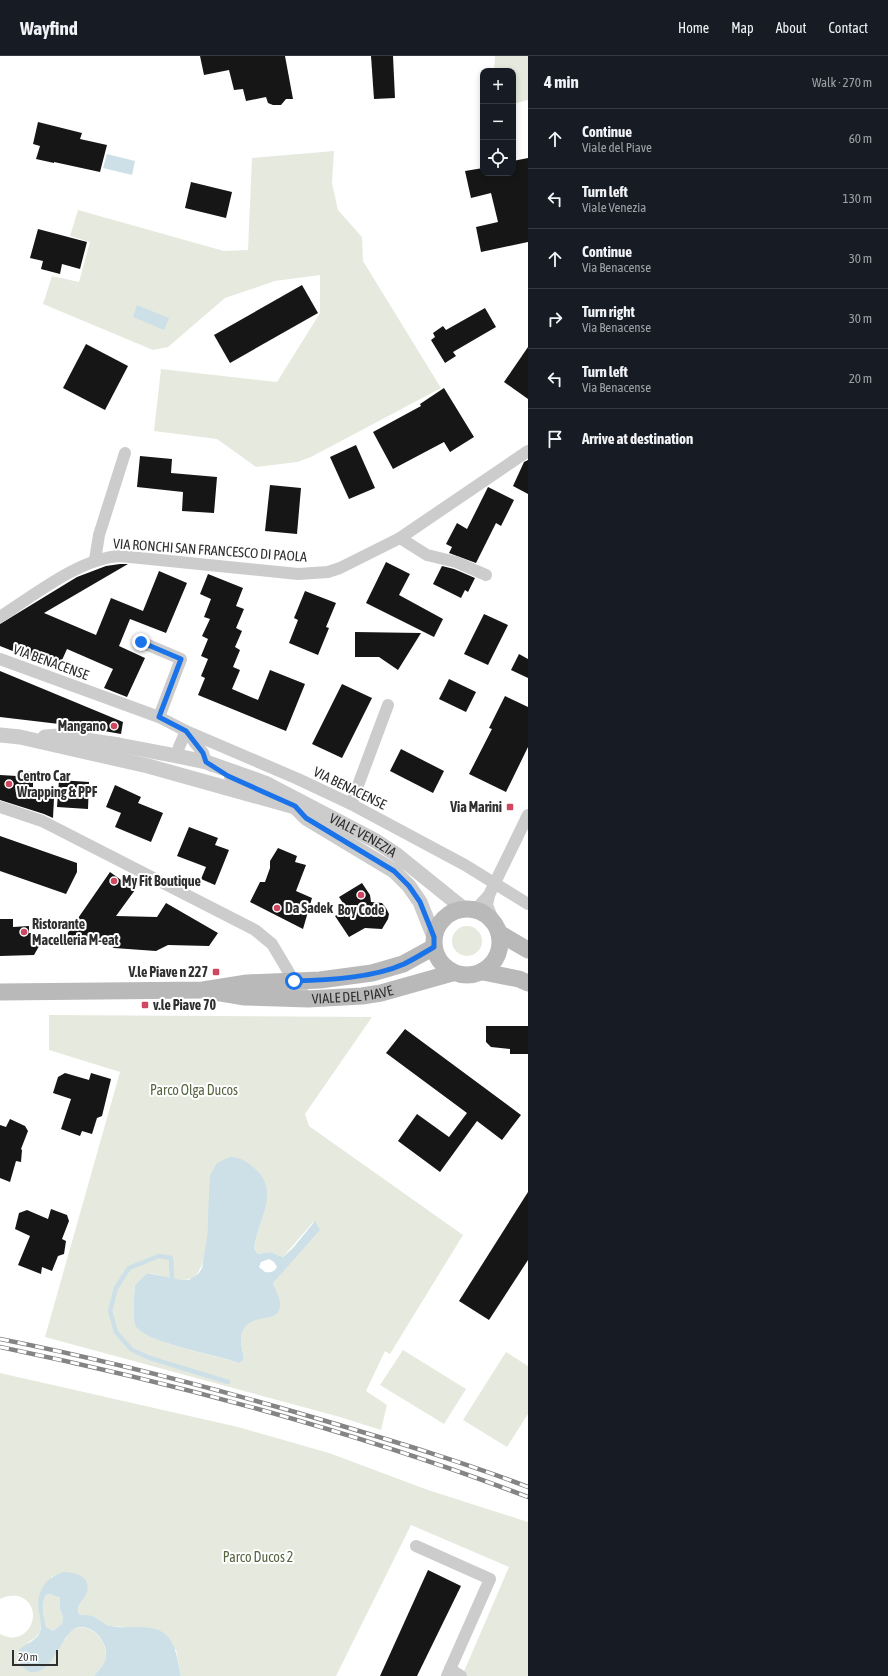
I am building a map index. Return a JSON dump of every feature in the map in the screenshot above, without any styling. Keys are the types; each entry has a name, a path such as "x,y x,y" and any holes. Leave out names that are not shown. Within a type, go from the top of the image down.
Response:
{"main road":[{"path":"497,928 501,945 498,956 492,965 483,972 462,976 452,973 443,966 437,958 434,942 437,927 444,918 452,912 469,909 486,914 497,928 528,950"},
{"name":"VIALE DEL PIAVE","path":"0,992 203,990 247,983 326,979 372,973 403,964 434,942"},
{"path":"483,972 519,979 528,983"},
{"name":"VIALE DEL PIAVE","path":"203,990 244,997 336,998 381,993 452,973"}],"street":[{"name":"VIA RONCHI SAN FRANCESCO DI PAOLA","path":"0,617 75,569 107,557 120,556 298,574 328,572 340,568 400,538 528,451"},
{"name":"VIA RONCHI SAN FRANCESCO DI PAOLA","path":"96,560 99,535 125,453"},
{"path":"400,538 427,555 456,562 486,575"},
{"path":"141,642 181,659 159,717"},
{"name":"VIA BENACENSE","path":"0,659 159,717 186,731 298,779 351,804 465,865 528,904"},
{"name":"VIALE VENEZIA","path":"351,804 388,705"},
{"path":"177,756 186,731"},
{"name":"VIA BENACENSE","path":"186,731 203,753 206,762"},
{"name":"VIALE VENEZIA","path":"0,735 20,737 148,766 295,806"},
{"name":"VIALE VENEZIA","path":"20,737 59,736 119,745 206,762 265,783 376,841 469,909"},
{"name":"VIALE VENEZIA","path":"206,762 228,776 295,806 306,818 394,871 409,886 420,902 434,942"},
{"path":"0,808 42,821 242,922 267,939 294,981 308,998"},
{"path":"497,928 487,905 489,895 528,815"},
{"path":"469,909 489,895"},
{"path":"416,1546 490,1579 448,1673 461,1676"}],"green space":[{"path":"495,56 528,56 528,100 516,103 516,68 494,68"},
{"path":"334,151 332,183 338,210 362,237 363,261 441,388 311,457 297,462 256,467 217,439 154,431 161,369 277,382 320,313 320,275 275,281 225,298 168,347 153,350 43,304 52,276 79,282 90,242 70,236 78,210 224,251 248,250 252,158"},
{"path":"467,926 473,927 481,935 481,947 473,955 467,956 461,955 453,947 452,941 453,935 461,927"},
{"name":"Parco Olga Ducos","path":"49,1015 372,1017 305,1114 309,1126 463,1235 390,1354 385,1351 366,1391 387,1405 381,1430 340,1417 45,1337 120,1072 49,1050","holes":["265,1183 265,1208 254,1249 258,1254 270,1252 283,1257 314,1221 299,1252 273,1283 276,1294 280,1300 261,1318 248,1322 243,1329 241,1338 243,1352 239,1363 166,1343 141,1331 134,1322 135,1285 147,1273 179,1280 192,1278 198,1273 205,1256 208,1219"]},
{"path":"403,1350 466,1389 444,1424 380,1385"},
{"path":"506,1352 528,1366 528,1414 507,1447 463,1420"},
{"name":"Parco Ducos 2","path":"0,1373 238,1427 329,1453 428,1490 528,1522 528,1676 462,1676 509,1567 411,1525 336,1676 181,1676 176,1650 124,1627 110,1626 97,1618 80,1615 78,1606 87,1593 52,1576 39,1612 41,1622 40,1632 35,1638 27,1643 65,1640 72,1630 79,1627 86,1628 92,1630 102,1641 106,1654 104,1663 94,1676 0,1676 0,1634 11,1637 20,1636 27,1631 33,1616 32,1608 27,1601 18,1596 9,1596 0,1599"},
{"path":"50,1594 60,1598 60,1609 63,1617 62,1624 53,1631 46,1627 43,1611 44,1599 46,1595"}],"shaded area":[{"path":"107,154 135,161 132,175 103,168"},
{"path":"137,305 169,318 164,330 133,317"},
{"path":"230,1157 234,1157 246,1161 262,1177 266,1186 267,1196 266,1207 254,1249 258,1254 270,1252 283,1257 293,1248 315,1221 320,1230 273,1283 280,1301 278,1312 274,1316 250,1322 246,1326 241,1336 243,1360 239,1363 166,1343 141,1331 134,1322 135,1285 147,1273 189,1280 199,1273 202,1268 207,1237 210,1175 217,1163","holes":["269,1259 274,1262 277,1267 272,1272 265,1272 259,1267 261,1262"]},
{"path":"63,1572 77,1574 87,1582 88,1587 86,1595 78,1608 80,1615 94,1617 111,1626 151,1628 166,1635 171,1641 177,1656 181,1676 94,1676 105,1661 105,1648 99,1636 89,1628 82,1627 76,1628 71,1632 45,1668 38,1672 30,1672 24,1669 17,1653 22,1647 35,1638 41,1630 38,1606 40,1593 46,1583 56,1575","holes":["50,1594 60,1598 60,1609 63,1617 62,1624 53,1631 46,1627 43,1603 46,1595"]}],"building":[{"path":"200,56 285,56 293,99 286,99 281,105 273,105 268,103 266,97 246,101 243,89 234,90 229,70 204,75"},
{"path":"371,56 393,56 395,98 374,99"},
{"path":"38,122 82,133 80,139 107,145 100,172 36,159 40,146 33,144"},
{"path":"528,158 528,242 481,252 476,227 498,222 491,193 471,198 465,171 480,168 480,176 516,176 516,160"},
{"path":"191,182 232,192 226,218 185,208"},
{"path":"38,229 87,242 80,269 62,264 60,274 41,269 43,261 30,258"},
{"path":"302,285 318,313 230,363 214,335"},
{"path":"485,308 496,327 453,352 456,356 445,363 431,340 435,337 433,333 443,326 446,330"},
{"path":"86,344 128,366 105,410 63,388"},
{"path":"528,347 528,399 504,382"},
{"path":"444,388 474,437 450,452 444,442 393,469 373,432 421,406 420,404"},
{"path":"356,445 375,488 349,499 330,457"},
{"path":"140,456 172,459 171,473 217,477 214,513 182,511 183,492 137,487"},
{"path":"528,460 528,494 513,486 524,462"},
{"path":"270,485 301,488 297,534 265,531"},
{"path":"488,487 514,500 501,526 496,523 476,563 449,553 452,547 446,544 457,523 467,529"},
{"path":"386,562 410,574 399,595 443,619 434,637 366,603"},
{"path":"128,564 44,613 96,635 111,598 143,611 159,571 187,583 166,633 130,619 119,646 145,658 127,697 104,688 113,669 67,649 58,669 0,646 0,624 77,577 106,566"},
{"path":"442,566 454,569 475,578 468,592 465,590 461,598 433,584"},
{"path":"208,574 243,588 236,606 244,609 236,628 242,631 235,647 240,650 233,667 240,670 232,689 258,700 270,670 305,684 286,731 198,695 205,678 201,676 208,659 201,656 208,639 202,636 210,619 204,617 211,599 200,594"},
{"path":"305,591 336,603 326,627 329,628 318,655 289,643 298,620 294,618"},
{"path":"484,614 508,625 488,665 464,654"},
{"path":"355,632 421,633 398,670 379,657 355,657"},
{"path":"519,654 528,659 528,678 511,670"},
{"path":"0,671 123,722 121,734 76,726 0,717"},
{"path":"449,679 476,692 466,712 439,699"},
{"path":"342,684 372,698 342,758 312,744"},
{"path":"505,696 528,707 528,747 506,792 469,774 492,729 489,728"},
{"path":"401,749 444,771 433,793 390,771"},
{"path":"17,771 33,772 33,796 54,798 53,818 0,800 0,775 17,776"},
{"path":"59,780 89,782 88,809 57,807"},
{"path":"115,785 141,797 138,803 163,813 151,842 115,827 121,813 106,807"},
{"path":"189,827 218,838 215,845 229,850 215,885 201,879 206,867 177,856"},
{"path":"0,836 77,863 77,872 66,894 0,871"},
{"path":"278,848 297,856 295,862 306,865 296,891 312,898 303,929 250,902 260,882 265,882 270,868 270,861"},
{"path":"110,872 135,890 116,916 157,917 166,903 218,933 209,946 168,945 156,951 114,948 99,939 95,946 80,938 76,944 65,937"},
{"path":"362,883 370,895 371,902 382,903 386,908 389,914 388,919 382,929 365,928 349,937 335,916 347,909 339,897"},
{"path":"0,919 13,919 13,927 29,926 29,933 41,933 42,941 34,955 0,956"},
{"path":"486,1026 528,1026 528,1054 510,1054 510,1049 491,1047 486,1042"},
{"path":"405,1029 521,1115 502,1140 477,1121 440,1172 398,1141 417,1114 449,1137 467,1113 386,1053"},
{"path":"65,1073 89,1080 91,1073 111,1079 102,1116 97,1118 92,1134 82,1131 80,1136 61,1129 71,1099 53,1093 58,1077"},
{"path":"10,1119 25,1126 28,1131 21,1149 21,1162 16,1161 10,1182 0,1178 0,1125 6,1127"},
{"path":"528,1192 528,1260 489,1320 459,1301"},
{"path":"51,1209 67,1215 69,1221 62,1239 66,1241 64,1254 58,1256 52,1271 42,1267 41,1274 18,1265 30,1236 15,1229 19,1213 27,1210 48,1219"},
{"path":"428,1570 461,1586 417,1676 380,1676"}],"waterway":[{"path":"172,1278 171,1258 159,1256 129,1268 116,1288 110,1311 116,1332 132,1350 150,1358 228,1382"}],"railway":[{"path":"0,1339 124,1366 248,1399 429,1453 528,1487"},
{"path":"0,1347 134,1377 267,1412 399,1451 528,1497"}],"place":[{"name":"Mangano","path":"114,726"},
{"name":"Centro Car Wrapping & PPF","path":"9,784"},
{"name":"Via Marini","path":"510,807"},
{"name":"My Fit Boutique","path":"114,881"},
{"name":"Boy Code","path":"361,895"},
{"name":"Da Sadek","path":"277,908"},
{"name":"Ristorante Macelleria M-eat","path":"24,932"},
{"name":"V.le Piave n 227","path":"216,972"},
{"name":"v.le Piave 70","path":"145,1005"}],"route":[{"path":"141,642 181,659 159,717 186,731 203,753 206,762 228,776 295,806 306,818 394,871 409,886 420,902 434,937 434,947 403,964 372,973 340,978 294,981"}]}
